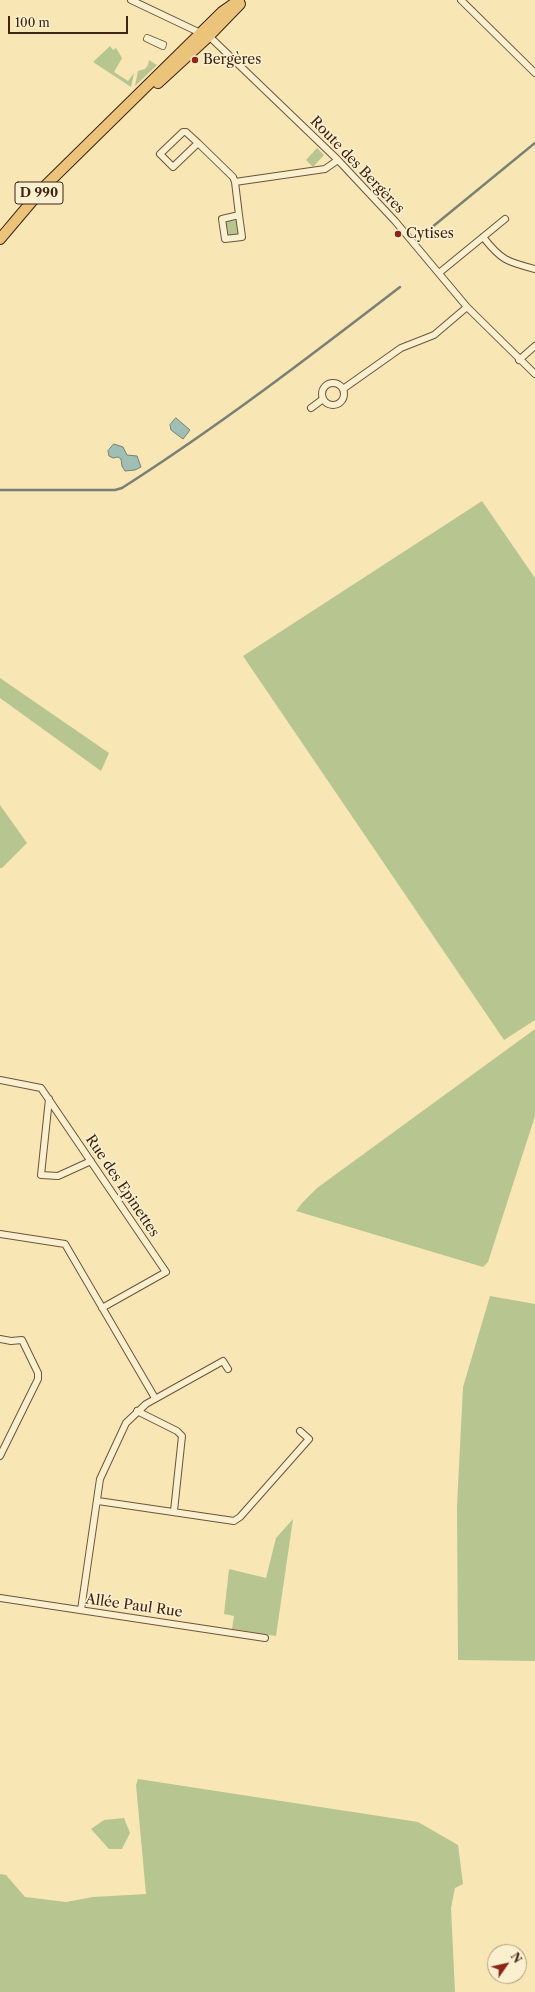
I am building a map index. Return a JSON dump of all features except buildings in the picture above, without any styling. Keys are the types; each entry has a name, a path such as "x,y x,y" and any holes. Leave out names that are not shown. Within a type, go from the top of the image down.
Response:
{"main road":[{"name":"D 990","path":"0,239 44,187 131,103 157,84 205,35 235,10 240,0"}],"street":[{"name":"Route des Bergères","path":"131,0 205,35 338,160 395,221 467,307 519,360 535,374"},
{"path":"461,0 535,73"},
{"path":"198,143 173,167 160,154 183,132 186,132 198,143 233,177 235,182 242,237 225,240 222,219 239,215"},
{"path":"235,182 325,169 338,160"},
{"path":"439,273 505,219"},
{"path":"483,237 500,257 507,262 535,269"},
{"path":"343,389 401,348 434,335 467,307"},
{"path":"519,360 535,346"},
{"path":"335,383 343,389 344,398 338,405 328,405 323,399 322,393 326,385 335,383"},
{"path":"310,408 323,399"},
{"name":"Rue des Epinettes","path":"0,1080 41,1088 166,1272 102,1308"},
{"path":"49,1098 41,1175 58,1176 91,1162"},
{"path":"0,1234 65,1244 155,1398"},
{"path":"0,1340 22,1340 38,1374 38,1379 0,1456"},
{"path":"81,1610 100,1479 126,1423 137,1411 155,1398 223,1361 228,1369"},
{"path":"137,1411 177,1431 182,1436 174,1511"},
{"path":"98,1501 234,1521 240,1517 309,1439 300,1431"},
{"name":"Allée Paul Rue","path":"0,1598 265,1638"}],"green space":[{"path":"110,46 113,50 116,48 122,58 114,72 128,81 134,73 131,87 93,62"},
{"path":"149,60 157,65 135,86 138,71 145,69"},
{"path":"317,148 324,155 313,167 306,160"},
{"path":"232,220 239,225 240,228 235,235 232,236 225,231 224,228 229,221"},
{"path":"482,501 535,578 535,1020 504,1040 243,656"},
{"path":"0,678 109,753 101,771 0,698"},
{"path":"0,805 27,843 2,868 0,868"},
{"path":"535,1029 535,1116 488,1262 483,1267 296,1211 317,1188"},
{"path":"490,1296 535,1304 535,1661 458,1660 457,1506 463,1387"},
{"path":"293,1519 276,1636 232,1629 234,1616 224,1614 229,1569 266,1578 276,1538"},
{"path":"138,1779 418,1822 458,1845 463,1884 455,1888 451,1908 455,1992 0,1992 0,1874 6,1875 25,1897 66,1902 93,1897 146,1894 136,1785"},
{"path":"124,1818 130,1833 122,1849 109,1849 91,1829 104,1820"}],"water":[{"path":"176,418 190,430 183,439 171,430 170,425"},
{"path":"114,444 123,447 127,455 137,456 141,467 135,470 125,471 122,466 121,459 118,457 113,458 109,456 108,451"}],"waterway":[{"path":"420,237 535,143"},
{"path":"0,490 115,490 122,488 229,416 400,287"}],"place":[{"name":"Bergères","path":"195,60"},
{"name":"Cytises","path":"398,234"}]}
